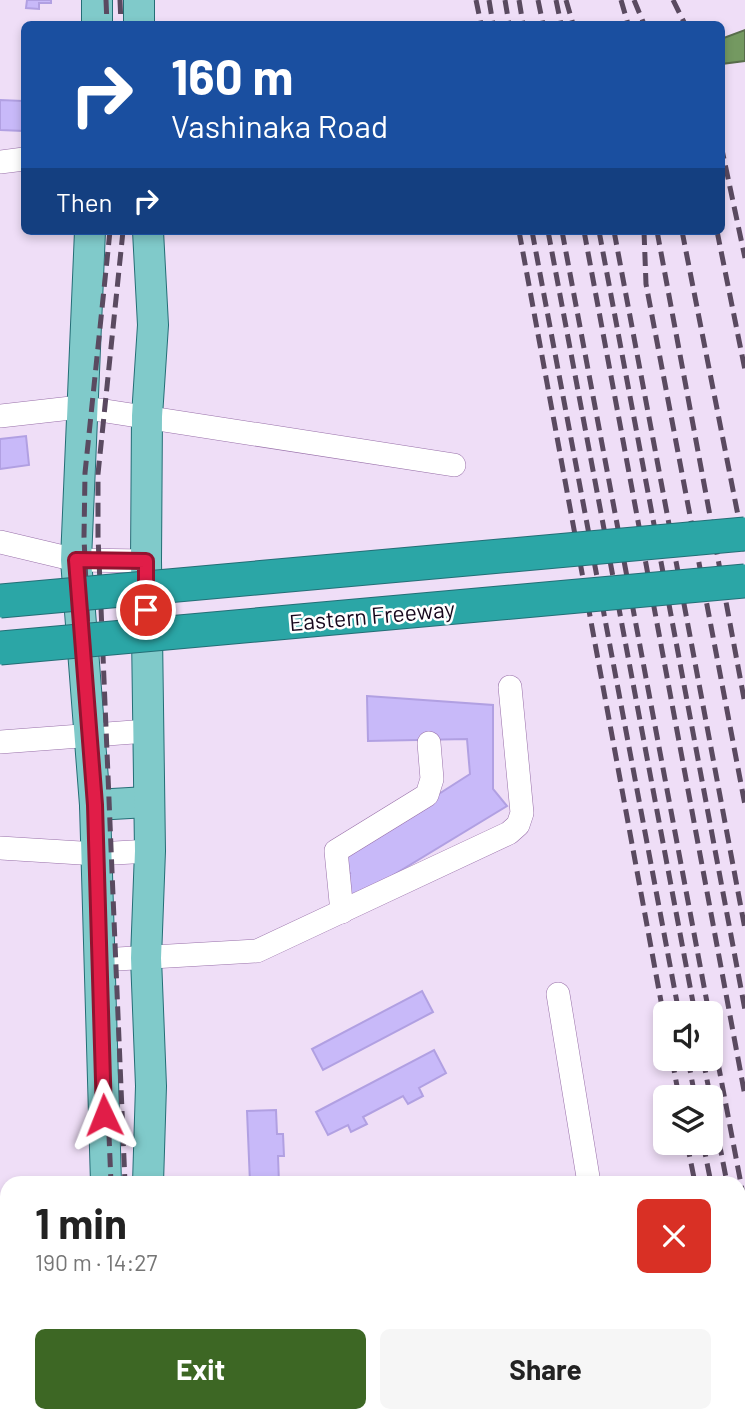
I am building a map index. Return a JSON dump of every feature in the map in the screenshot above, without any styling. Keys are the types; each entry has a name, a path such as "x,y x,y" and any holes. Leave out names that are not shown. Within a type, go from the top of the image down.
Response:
{"highway":[{"name":"Eastern Freeway","path":"0,601 745,534"},
{"name":"Eastern Freeway","path":"0,648 745,581"}],"main road":[{"path":"97,0 97,21"},
{"path":"139,0 139,21"},
{"path":"90,235 80,407 76,560 95,805 106,1176"},
{"path":"148,235 153,325 147,416 146,561 147,802 150,851 146,958 150,1086 148,1176"},
{"path":"95,805 147,802"},
{"path":"103,1092 150,1086"}],"street":[{"path":"0,162 21,159"},
{"path":"0,416 80,407 454,465"},
{"path":"0,542 76,560 146,561"},
{"path":"100,960 257,951 509,834 518,825 522,813 510,687"},
{"path":"0,743 147,731"},
{"path":"342,912 336,851 427,795 432,779 429,743"},
{"path":"0,848 97,854 150,851"},
{"path":"558,994 588,1176"}],"shaded area":[{"path":"745,30 745,61 725,64 725,38"}],"building":[{"path":"27,0 51,0 51,3 39,3 39,9 26,8"},
{"path":"0,100 21,101 21,131 0,130"},
{"path":"26,436 29,465 0,469 0,439"},
{"path":"367,696 493,705 493,789 507,806 352,900 342,879 350,873 337,859 470,774 467,739 368,741"},
{"path":"422,991 433,1012 323,1070 312,1049"},
{"path":"434,1050 446,1073 419,1088 423,1096 408,1104 403,1096 363,1117 367,1124 351,1132 348,1125 328,1135 316,1112"},
{"path":"276,1110 277,1134 283,1134 284,1156 278,1156 279,1176 250,1176 247,1111"}],"railway":[{"path":"106,0 107,21"},
{"path":"120,0 121,21"},
{"path":"476,0 480,21"},
{"path":"489,0 492,21"},
{"path":"505,0 508,21"},
{"path":"519,0 522,21"},
{"path":"538,0 542,21"},
{"path":"556,0 560,21"},
{"path":"566,0 572,21"},
{"path":"621,0 627,21"},
{"path":"634,0 643,21"},
{"path":"673,0 684,21"},
{"path":"725,164 745,258"},
{"path":"110,235 85,473 84,537 111,1176"},
{"path":"123,235 98,474 98,536 125,1176"},
{"path":"520,235 661,1001"},
{"path":"533,235 677,1001"},
{"path":"549,235 693,1001"},
{"path":"563,235 707,1001"},
{"path":"585,235 745,1096"},
{"path":"600,235 745,1010"},
{"path":"615,235 745,929"},
{"path":"644,235 646,284 745,805"},
{"path":"658,235 745,704"},
{"path":"683,235 745,551"},
{"path":"718,235 745,370"},
{"path":"674,1071 677,1085"},
{"path":"690,1071 693,1085"},
{"path":"705,1071 726,1176"},
{"path":"720,1071 739,1176"},
{"path":"689,1155 694,1176"},
{"path":"705,1155 710,1176"}],"route":[{"path":"104,1115 95,805 76,560 146,561 146,610"}]}
